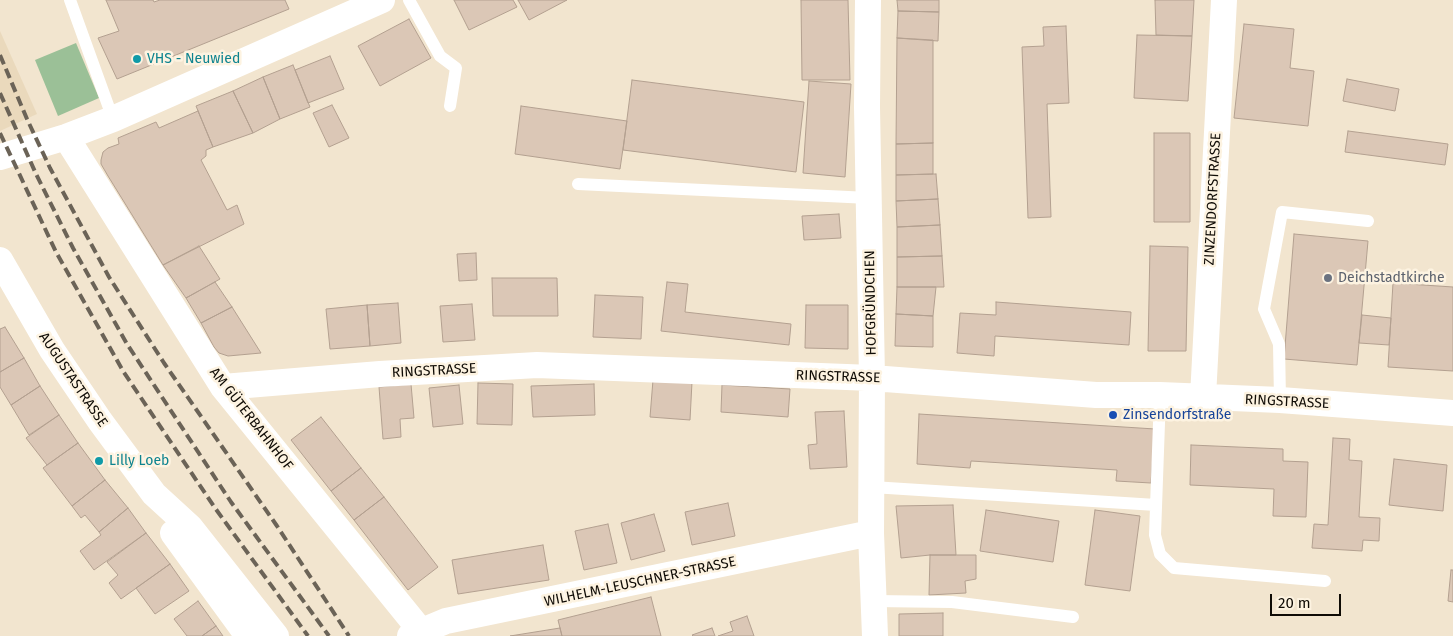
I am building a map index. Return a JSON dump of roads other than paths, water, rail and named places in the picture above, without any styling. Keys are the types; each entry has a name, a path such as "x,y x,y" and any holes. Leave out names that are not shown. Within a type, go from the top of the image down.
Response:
{"street":[{"path":"0,156 66,138 113,119 382,0"},
{"name":"HOFGRÜNDCHEN","path":"868,0 867,107 872,378 871,533 875,636"},
{"name":"ZINZENDORFSTRASSE","path":"1203,397 1224,0"},
{"name":"AM GÜTERBAHNHOF","path":"66,138 223,387 419,634"},
{"name":"AUGUSTASTRASSE","path":"0,260 52,350 154,494 169,527 248,636"},
{"name":"RINGSTRASSE","path":"223,387 380,374 537,365 872,378 1096,395 1160,395 1280,400 1453,413"},
{"name":"AUGUSTASTRASSE","path":"154,494 190,527 276,636"},
{"name":"WILHELM-LEUSCHNER-STRASSE","path":"419,634 446,621 871,533"}],"lane":[{"path":"70,0 113,119"},
{"path":"409,0 440,56 456,68 450,106"},
{"path":"578,184 869,198"},
{"path":"1280,400 1278,344 1264,309 1282,212 1368,221"},
{"path":"1160,395 1155,535 1160,554 1174,568 1325,581"},
{"path":"872,487 1156,505"},
{"path":"874,601 952,602 1073,618"}],"railway":[{"path":"0,55 50,168 109,277 164,363 277,526 349,636"},
{"path":"0,93 36,174 73,248 127,344 231,502 329,636"},
{"path":"0,133 56,252 123,371 215,508 308,636"}],"place":[{"name":"VHS - Neuwied","path":"137,59"},
{"name":"Deichstadtkirche","path":"1328,278"},
{"name":"Zinsendorfstraße","path":"1113,415"},
{"name":"Lilly Loeb","path":"99,461"}]}
